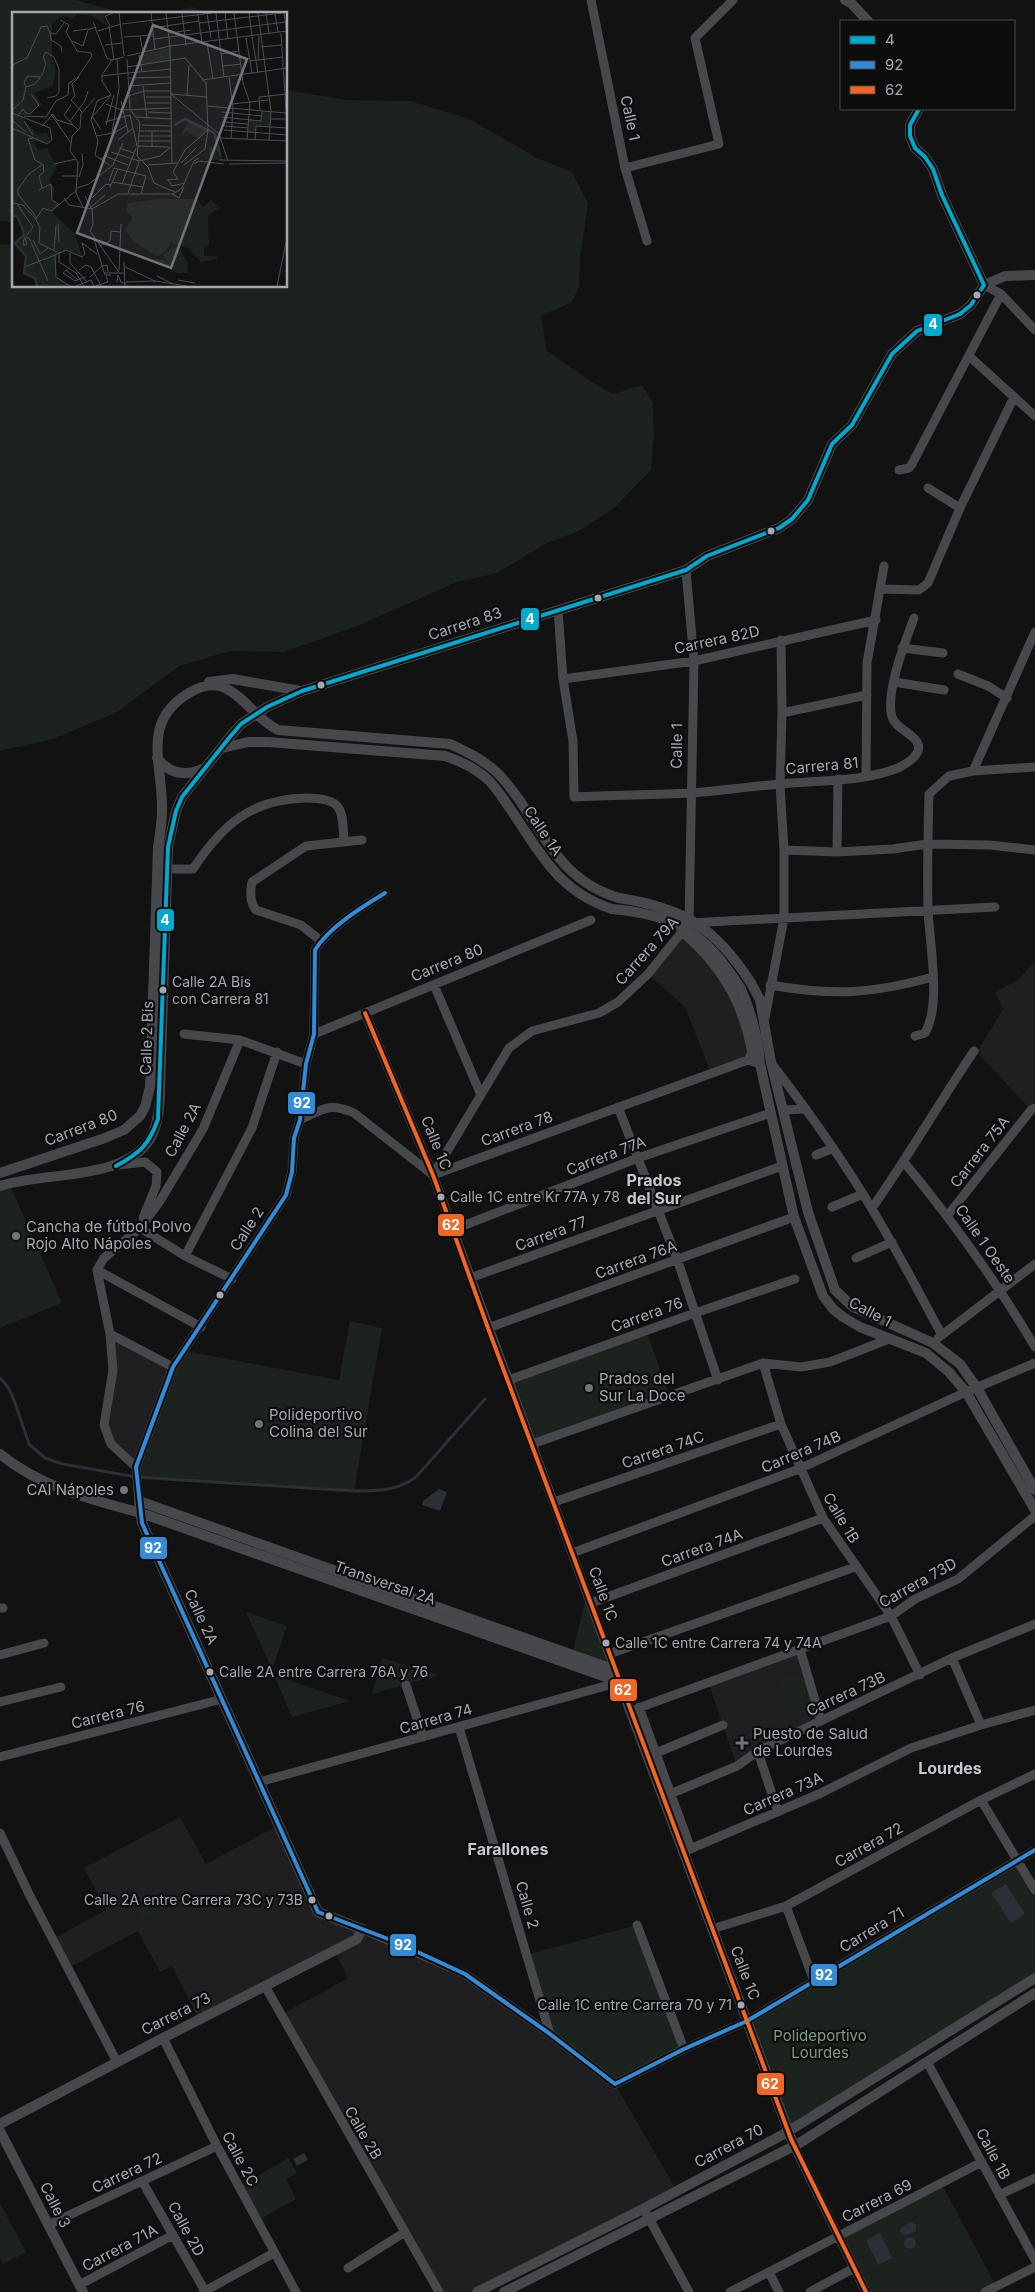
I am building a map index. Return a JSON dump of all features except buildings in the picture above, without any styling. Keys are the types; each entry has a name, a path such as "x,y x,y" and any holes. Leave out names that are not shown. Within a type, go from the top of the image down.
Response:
{"street":[{"name":"Calle 1","path":"591,0 625,168 647,241"},
{"path":"625,168 719,144 694,38 733,0"},
{"path":"848,1 867,20"},
{"path":"918,110 910,125 910,136 915,148 925,157 933,169 942,195 984,285 1000,294 1035,330"},
{"path":"984,285 1005,276 1035,275"},
{"name":"Carrera 83","path":"257,714 279,701 302,691 686,570 707,556 779,528 792,518 808,500 832,444 852,426 892,354 916,331 960,314 972,304 984,285"},
{"path":"899,470 909,468 912,464 1000,294"},
{"path":"969,356 1035,416"},
{"path":"882,589 919,590 928,583 960,508 1014,397"},
{"path":"928,488 960,508"},
{"path":"866,776 867,663 882,589 884,566"},
{"name":"Calle 1","path":"686,570 694,661 689,923"},
{"path":"558,610 563,679"},
{"name":"Carrera 81","path":"563,679 573,741 574,796 691,793 866,776 897,768 909,762 918,752 917,740 897,726 892,717 894,682 902,648 914,618"},
{"name":"Carrera 82D","path":"563,679 636,671 694,661 876,620"},
{"path":"974,771 1035,632"},
{"name":"Calle 1","path":"781,640 782,713 780,784 784,850 784,918 764,1021 770,1062 808,1212 836,1290 852,1307 933,1343 960,1364 977,1388 1035,1490"},
{"path":"902,648 943,653"},
{"path":"958,674 988,686 1007,698"},
{"name":"Calle 2 Bis","path":"150,1087 158,847 162,809 157,738 164,717 175,702 203,685 217,680 233,679 302,691"},
{"path":"894,682 944,690"},
{"name":"Calle 1A","path":"203,685 225,688 272,727 287,732 450,744 470,753 493,768 508,783 563,864 585,883 600,892 619,898 651,903 682,914 710,932 733,955 751,983 760,1000 764,1021"},
{"path":"782,713 867,696"},
{"name":"Calle 2 Bis","path":"116,1166 143,1149 153,1134 158,1119 168,847 176,811 182,797 202,769 242,724 257,714"},
{"name":"Calle 1A","path":"222,748 248,742 268,742 445,756 466,763 486,777 552,871 578,894 612,909 644,912 681,927 702,939 724,962 741,989 752,1013 758,1038 760,1064"},
{"path":"157,758 170,770 177,773 194,773 202,769"},
{"path":"915,1036 925,1033 928,1028 934,997 928,910 927,844 929,794 949,776 974,771 1035,767"},
{"path":"837,852 838,779"},
{"path":"168,869 193,869 211,843 240,815 256,806 287,798 317,798 335,805 340,812 344,841"},
{"path":"362,840 306,846 252,882 250,889 252,906 256,910 301,925 321,940 361,908 385,893"},
{"path":"784,850 837,852 893,849 927,844 990,845 1035,850"},
{"name":"Carrera 79A","path":"433,1175 509,1048 532,1031 599,1013 618,1002 648,974 689,923 995,907"},
{"name":"Carrera 80","path":"314,1034 590,920"},
{"path":"681,931 718,968 734,994 748,1030 752,1053 748,1060 760,1064"},
{"name":"Calle 2","path":"141,1513 136,1484 136,1468 173,1367 286,1195 292,1172 294,1138 300,1120 306,1064 314,1034 316,950 321,940"},
{"path":"770,985 811,992 852,993 893,988 933,977"},
{"path":"434,985 481,1095"},
{"name":"Calle 1C","path":"365,1013 433,1175 615,1670 635,1709 687,1850 712,1929 784,2120 783,2134 794,2146 866,2292"},
{"path":"184,1034 240,1040 306,1064"},
{"name":"Calle 2A","path":"97,1270 104,1258 140,1228 160,1201 203,1129 240,1040"},
{"path":"872,1208 904,1162 933,1112 974,1051"},
{"path":"185,1256 252,1128 277,1052"},
{"name":"Carrera 78","path":"433,1175 748,1060"},
{"name":"Calle 1","path":"770,1062 806,1109 872,1208 942,1335"},
{"name":"Calle 1","path":"760,1064 794,1217 818,1285 833,1309 860,1327 926,1353 949,1372 966,1392 1035,1510"},
{"name":"Carrera 80","path":"0,1173 124,1130 140,1116 149,1096 150,1087"},
{"path":"300,1120 326,1108 339,1107 354,1113 433,1175"},
{"path":"618,1107 677,1259 718,1380"},
{"name":"Carrera 75A","path":"948,1215 1031,1110 1035,1108"},
{"path":"782,1110 806,1109"},
{"name":"Carrera 77A","path":"452,1230 638,1158 771,1113"},
{"path":"816,1155 833,1148"},
{"name":"Calle 2A","path":"116,1166 145,1162 157,1172 156,1186 140,1228"},
{"name":"Calle 1 Oeste","path":"904,1162 948,1215 1000,1289 1035,1347"},
{"path":"0,1186 116,1166"},
{"name":"Carrera 77","path":"470,1278 782,1166"},
{"path":"832,1207 863,1194"},
{"name":"Carrera 76A","path":"488,1328 794,1217"},
{"path":"140,1228 185,1256 232,1279"},
{"path":"856,1258 892,1242"},
{"path":"933,1343 1000,1289 1035,1264"},
{"path":"97,1270 201,1327"},
{"path":"97,1270 110,1334 113,1370 104,1424 111,1444 136,1468"},
{"name":"Carrera 76","path":"509,1380 695,1312 795,1280"},
{"path":"110,1334 173,1367"},
{"path":"532,1444 763,1363 801,1367 830,1362 889,1339"},
{"name":"Calle 1B","path":"763,1363 781,1424 799,1469 823,1518 855,1567 891,1616 920,1675"},
{"name":"Carrera 74B","path":"572,1553 799,1469 966,1392 1035,1364"},
{"name":"Carrera 74C","path":"554,1502 781,1424"},
{"path":"0,1454 16,1467 72,1495 141,1513"},
{"name":"Transversal 2A","path":"139,1501 615,1670"},
{"name":"Calle 2A","path":"141,1513 142,1523 318,1912 362,1929"},
{"name":"Transversal 2A","path":"141,1513 620,1682"},
{"name":"Carrera 73D","path":"635,1709 891,1616 915,1599 958,1579 1035,1516"},
{"name":"Carrera 74A","path":"591,1603 823,1518"},
{"path":"609,1654 855,1567"},
{"name":"Carrera 73B","path":"670,1794 736,1766 758,1752 820,1721 920,1675 952,1658 1035,1624"},
{"path":"0,1655 44,1643"},
{"path":"800,1649 820,1721"},
{"path":"952,1658 981,1725"},
{"name":"Carrera 74","path":"259,1782 620,1682"},
{"path":"406,1684 423,1737"},
{"path":"0,1702 61,1687"},
{"name":"Carrera 76","path":"0,1757 222,1699"},
{"path":"635,1709 656,1753 687,1850"},
{"name":"Carrera 73A","path":"687,1850 819,1794 911,1748 1035,1710"},
{"name":"Calle 2","path":"459,1726 550,2034"},
{"path":"656,1753 723,1726"},
{"path":"758,1752 778,1812"},
{"name":"Carrera 72","path":"712,1929 786,1906 981,1800 1035,1774"},
{"path":"981,1800 1035,1890"},
{"path":"0,1833 29,1894 117,2062"},
{"name":"Carrera 71","path":"550,2034 615,2084 684,2049 746,2021 1035,1850"},
{"path":"786,1906 814,1981"},
{"path":"637,1925 684,2049"},
{"path":"362,1929 465,1974 550,2034"},
{"name":"Carrera 73","path":"0,2124 357,1938 362,1929"},
{"name":"Carrera 70","path":"477,2292 643,2209 783,2134 1035,1978"},
{"name":"Calle 2B","path":"265,1986 343,2127 439,2292"},
{"name":"Carrera 70","path":"504,2292 794,2146 1035,1993"},
{"name":"Calle 2C","path":"163,2038 217,2146 296,2292"},
{"name":"Calle 1B","path":"927,2062 1035,2260"},
{"name":"Calle 3","path":"0,2131 81,2288"},
{"name":"Carrera 72","path":"48,2225 217,2146"},
{"name":"Carrera 69","path":"730,2292 982,2162"},
{"path":"999,2195 1035,2178"},
{"name":"Calle 2D","path":"142,2181 204,2292"},
{"path":"643,2209 689,2292"},
{"path":"348,2268 405,2232"},
{"name":"Carrera 71A","path":"81,2288 173,2235"},
{"path":"204,2292 274,2253"},
{"path":"985,2292 1035,2267"},
{"path":"810,2292 854,2268"},
{"path":"770,2272 779,2292"}],"shaded area":[{"path":"681,931 734,994 752,1053 711,1073 685,1007 648,974"},
{"path":"1035,961 1035,1108 1031,1110 977,1052 1003,1009 995,992 1018,980"},
{"path":"110,1334 173,1367 136,1467 107,1434"},
{"path":"439,1489 447,1492 440,1511 422,1505 423,1501"},
{"path":"800,1649 821,1721 737,1766 708,1682"},
{"path":"180,1817 206,1864 279,1825 318,1912 465,1974 615,2084 677,2191 477,2292 439,2292 281,2015 348,1978 334,1951 199,2019 172,1966 160,1972 138,1931 68,1968 53,1939 106,1910 84,1868"},
{"path":"1006,1884 1025,1914 1011,1923 991,1893"},
{"path":"304,2153 308,2160 297,2166 293,2159"},
{"path":"910,2222 916,2224 916,2231 906,2235 901,2234 900,2229"},
{"path":"880,2233 892,2258 878,2265 866,2240"},
{"path":"910,2237 916,2243 910,2249 904,2243"}],"green space":[{"path":"0,0 75,0 121,12 12,12 12,222 0,221"},
{"path":"192,7 203,12 170,12"},
{"path":"288,90 346,100 411,101 469,119 537,158 572,172 588,203 580,260 579,287 572,302 541,316 547,351 613,394 642,385 653,403 654,432 651,470 614,508 579,531 547,543 497,573 457,582 355,627 284,652 230,651 179,666 117,712 53,739 0,751 0,244 12,245 12,288 288,288"},
{"name":"Cancha de fútbol Polvo Rojo Alto Nápoles","path":"9,1183 62,1303 0,1328 0,1186"},
{"name":"Polideportivo Colina del Sur","path":"350,1321 382,1328 354,1491 136,1477 173,1367 185,1351 339,1380"},
{"name":"Prados del Sur La Doce","path":"646,1330 670,1397 532,1444 509,1380"},
{"path":"587,1593 615,1670 572,1655"},
{"path":"246,1612 287,1626 272,1670"},
{"path":"382,1658 439,1675 372,1694"},
{"path":"799,1672 812,1709 792,1717 779,1680"},
{"path":"274,1675 350,1701 292,1717"},
{"name":"Polideportivo Lourdes","path":"1017,1860 1035,1890 1035,1978 788,2132 747,2021"},
{"path":"165,1885 175,1903 141,1921 132,1902"},
{"path":"637,1925 684,2049 615,2084 550,2034 526,1955"},
{"path":"289,2158 297,2173 286,2179 296,2199 257,2221 238,2187"},
{"path":"941,2183 996,2286 985,2292 866,2292 838,2236"},
{"path":"0,2203 26,2252 3,2264 0,2258"}],"waterway":[{"path":"0,1378 8,1387 14,1400 29,1444 45,1458 63,1464 136,1477 354,1491 394,1488 409,1482 416,1477 485,1399"}],"transit line":[{"name":"4","path":"116,1166 143,1147 158,1119 168,847 176,811 182,797 241,724 267,707 302,691 686,570 707,556 779,528 792,519 808,500 832,444 852,425 892,354 917,331 960,314 971,305 984,285 942,195 933,169 925,157 915,148 910,136 910,125 918,110"},
{"name":"92","path":"385,893 356,911 337,926 315,950 314,1034 306,1064 300,1120 294,1138 292,1172 286,1195 173,1367 136,1467 142,1523 318,1912 396,1942 465,1974 550,2034 615,2084 684,2049 747,2021 1035,1850"},
{"name":"62","path":"365,1013 433,1175 488,1328 791,2139 866,2292"}],"place":[{"name":"Calle 2A Bis con Carrera 81","path":"163,990"},
{"name":"Calle 1C entre Kr 77A y 78","path":"441,1197"},
{"name":"Cancha de fútbol Polvo Rojo Alto Nápoles","path":"16,1236"},
{"name":"Prados del Sur La Doce","path":"589,1388"},
{"name":"Polideportivo Colina del Sur","path":"259,1424"},
{"name":"CAI Nápoles","path":"124,1490"},
{"name":"Calle 1C entre Carrera 74 y 74A","path":"606,1643"},
{"name":"Calle 2A entre Carrera 76A y 76","path":"210,1672"},
{"name":"Puesto de Salud de Lourdes","path":"742,1743"},
{"name":"Calle 2A entre Carrera 73C y 73B","path":"312,1900"},
{"name":"Calle 1C entre Carrera 70 y 71","path":"741,2005"}],"district":[{"name":"Prados del Sur","path":"654,1189"},
{"name":"Lourdes","path":"950,1768"},
{"name":"Farallones","path":"508,1849"}]}
